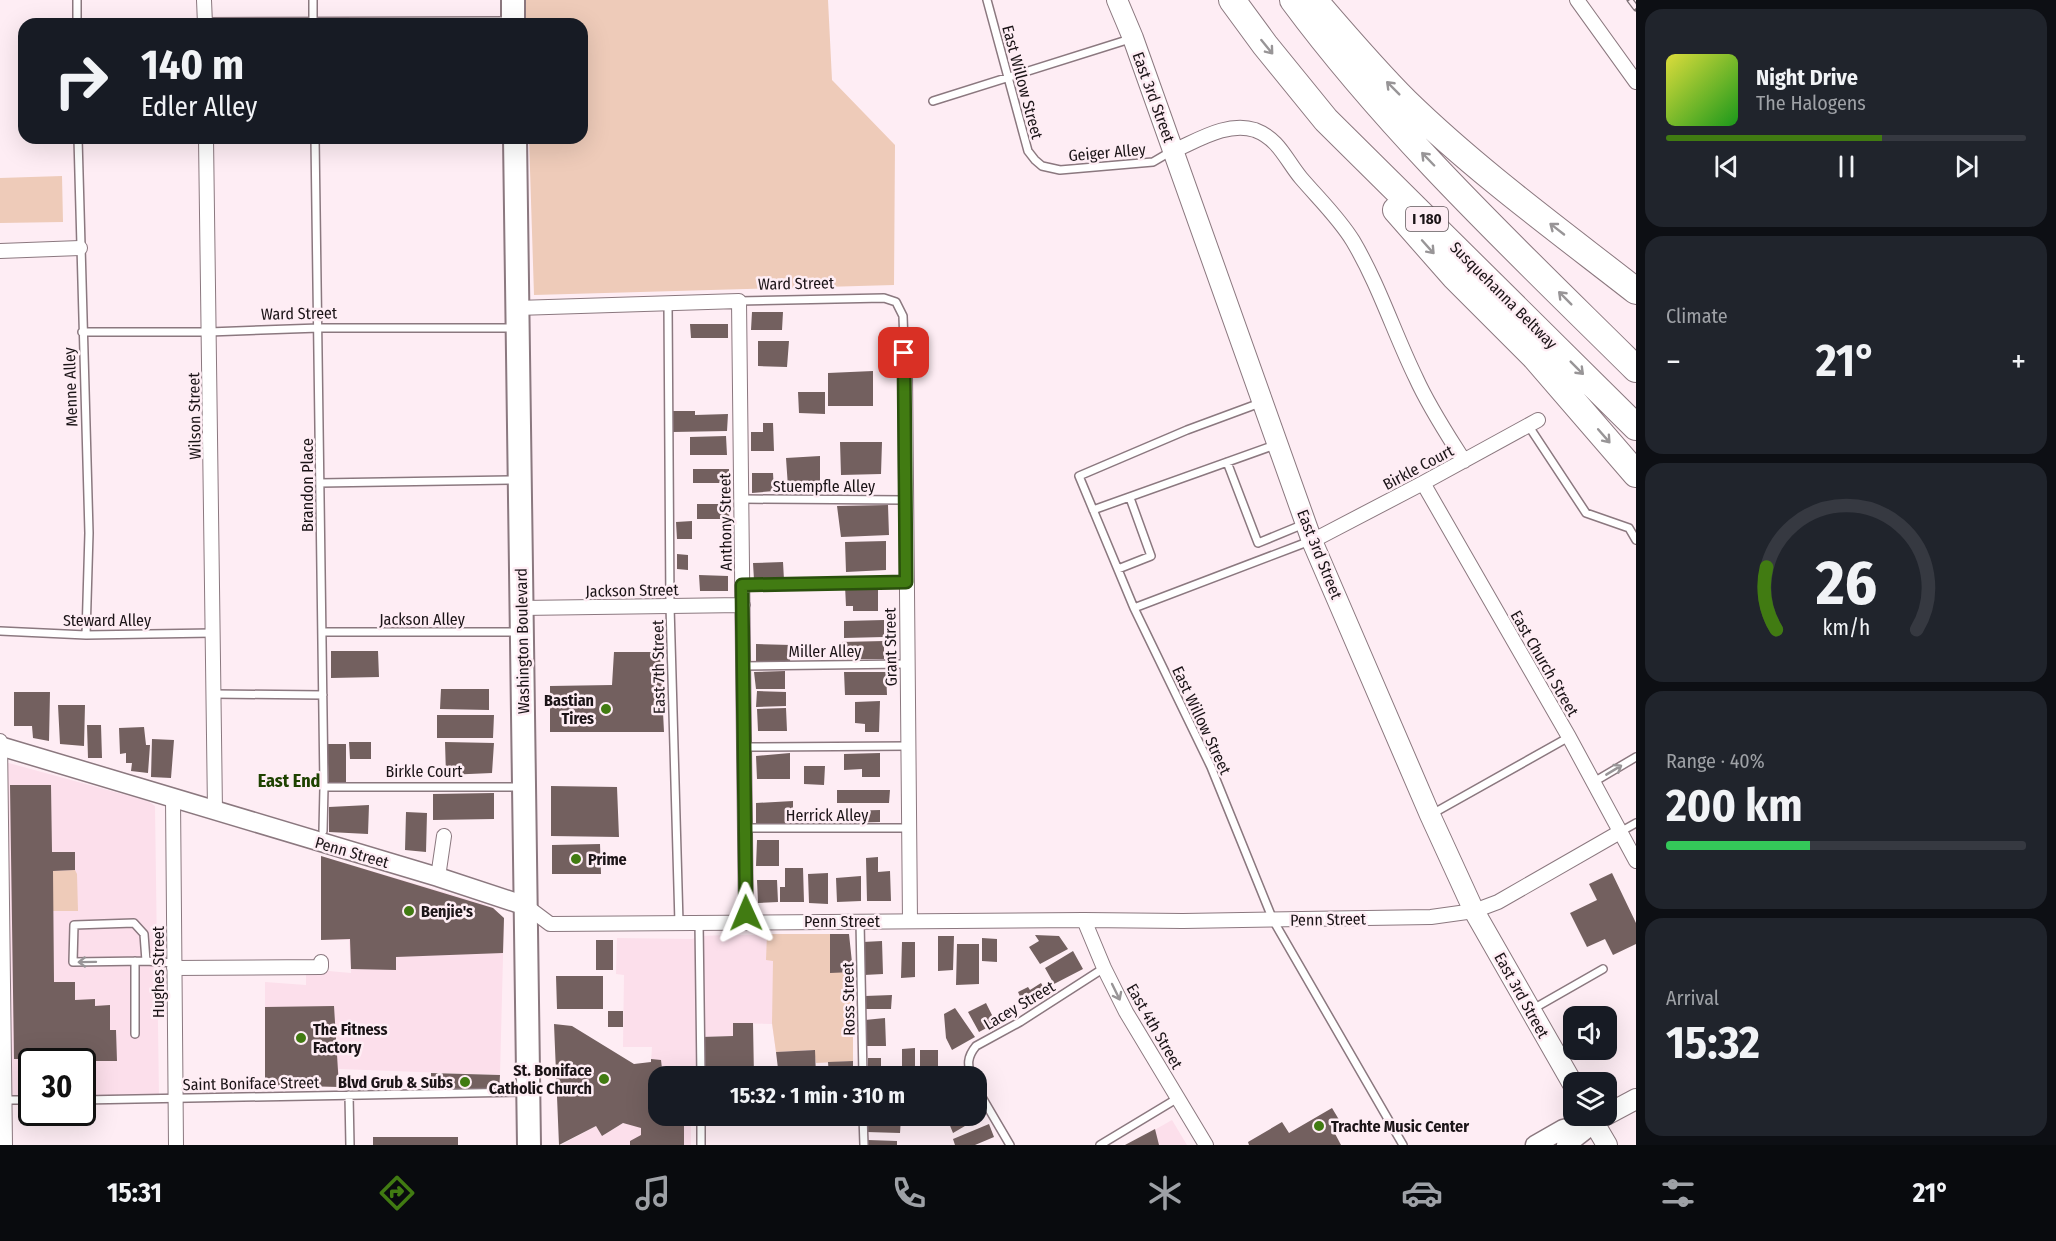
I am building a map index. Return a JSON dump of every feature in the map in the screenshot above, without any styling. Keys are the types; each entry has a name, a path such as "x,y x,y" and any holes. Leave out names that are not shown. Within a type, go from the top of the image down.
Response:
{"highway":[{"name":"Susquehanna Beltway","path":"1232,0 1326,120 1636,427"},
{"name":"I 180","path":"1293,0 1373,100 1425,157 1636,369"},
{"path":"1314,0 1365,60 1446,139 1636,291"},
{"path":"1326,120 1381,194 1454,276 1534,356 1636,474"}],"main road":[{"name":"East 3rd Street","path":"1117,0 1133,38 1309,532 1430,815 1474,910 1566,1072"},
{"name":"Washington Boulevard","path":"515,144 529,1145"},
{"path":"1617,1108 1636,1099"},
{"path":"1602,1126 1607,1145"}],"street":[{"path":"204,0 205,18"},
{"path":"1577,0 1636,81"},
{"path":"1173,151 1226,129 1238,128 1253,130 1267,136 1282,151 1301,177 1339,220 1354,242 1375,282 1429,405 1464,461"},
{"name":"Wilson Street","path":"206,144 215,811"},
{"path":"0,251 80,249"},
{"name":"Ward Street","path":"517,318 571,305 739,301"},
{"name":"Anthony Street","path":"739,301 746,922"},
{"name":"Grant Street","path":"905,372 910,921"},
{"name":"Birkle Court","path":"1309,532 1423,483 1533,422"},
{"name":"East Church Street","path":"1423,483 1569,737 1636,861"},
{"name":"Jackson Street","path":"521,608 743,605"},
{"path":"0,741 5,1145"},
{"name":"Penn Street","path":"0,746 438,877 526,906 550,924 1431,917 1474,910 1498,902 1620,832"},
{"name":"Hughes Street","path":"173,799 176,1145"},
{"path":"438,877 444,836"},
{"name":"East 4th Street","path":"1084,920 1126,1012 1206,1145"},
{"path":"321,962 321,967 174,966 321,962"},
{"path":"1535,1145 1572,1126"},
{"path":"1566,1145 1588,1126"}],"lane":[{"path":"77,0 77,18"},
{"path":"313,0 313,18"},
{"name":"East Willow Street","path":"987,0 1028,151 1042,166"},
{"path":"438,18 513,15"},
{"path":"933,101 1133,38"},
{"name":"Menne Alley","path":"78,144 89,533 86,635"},
{"name":"Brandon Place","path":"315,144 324,787 322,831"},
{"name":"Geiger Alley","path":"1042,166 1060,170 1137,165 1153,162 1173,151"},
{"name":"Ward Street","path":"739,301 884,298 896,302"},
{"name":"Grant Street","path":"896,302 903,316 905,372"},
{"name":"East 7th Street","path":"668,304 670,606 679,923"},
{"name":"Ward Street","path":"82,332 209,332 517,318"},
{"name":"East Willow Street","path":"1262,402 1186,430 1079,476 1134,608 1211,768 1273,920 1403,1145"},
{"path":"1533,422 1586,513 1629,528 1636,540"},
{"path":"1093,510 1278,444"},
{"path":"1227,462 1258,543 1309,532"},
{"path":"320,483 520,480"},
{"path":"1118,569 1151,556 1130,498"},
{"name":"Stuempfle Alley","path":"742,499 906,500"},
{"path":"1134,608 1309,532"},
{"path":"742,585 906,582"},
{"name":"Steward Alley","path":"0,631 86,635 213,633"},
{"name":"Jackson Alley","path":"322,632 522,632"},
{"name":"Miller Alley","path":"744,666 907,664"},
{"path":"214,694 323,695"},
{"path":"1430,815 1569,737"},
{"path":"745,747 908,746"},
{"path":"1592,783 1636,757"},
{"name":"Birkle Court","path":"324,787 524,787"},
{"path":"1620,832 1636,823"},
{"name":"Herrick Alley","path":"746,828 909,828"},
{"name":"Ross Street","path":"860,921 863,1066"},
{"path":"699,922 701,1066"},
{"path":"146,961 144,934 134,923 74,925 73,962 146,961 174,966"},
{"path":"135,961 135,1034"},
{"name":"Lacey Street","path":"969,1066 970,1053 976,1046 1020,1022 1104,968"},
{"path":"1531,1010 1603,969"},
{"name":"Saint Boniface Street","path":"96,1100 528,1092"},
{"path":"348,1095 350,1145"},
{"path":"1100,1145 1178,1098"},
{"path":"3,1100 18,1101"},
{"path":"987,1106 1010,1145"},
{"path":"701,1126 701,1145"},
{"path":"863,1126 864,1145"}],"shaded area":[{"path":"524,0 828,0 832,80 895,145 894,285 534,295 529,144 588,144 588,18 525,18"},
{"path":"62,176 63,222 0,223 0,178"},
{"path":"5,762 148,801 155,806 159,1098 96,1099 96,1048 18,1048 18,1100 5,1100"},
{"path":"321,856 481,903 493,908 504,918 500,1075 339,1069 339,1087 265,1085 265,982 306,985 306,969 351,973 349,940 321,940"},
{"path":"75,870 78,911 53,911 53,871"},
{"path":"767,934 830,934 830,972 853,972 853,1061 816,1063 814,1050 776,1052 772,1023 773,961 766,960"},
{"path":"830,934 830,972 853,972 853,1061 816,1063 814,1050 776,1052 772,1024 733,1023 733,1036 701,1037 701,1066 650,1066 652,1047 623,1047 624,975 616,974 617,938 692,939 700,936"},
{"path":"648,1080 648,1126 691,1126 691,1145 561,1145 596,1126 602,1136 623,1123 640,1127"},
{"path":"1172,1120 1187,1145 1128,1145"}],"building":[{"path":"752,312 783,312 782,330 751,330"},
{"path":"690,324 728,324 728,338 691,338"},
{"path":"758,341 789,341 787,367 758,366"},
{"path":"873,371 873,406 828,406 828,373"},
{"path":"798,392 825,392 825,414 799,413"},
{"path":"673,411 695,411 695,415 728,414 727,431 673,432"},
{"path":"763,423 773,423 774,451 751,451 751,432 763,432"},
{"path":"726,436 727,455 690,455 690,437"},
{"path":"840,442 882,442 881,474 841,475"},
{"path":"820,456 820,487 788,487 786,458"},
{"path":"693,469 729,469 729,483 693,483"},
{"path":"752,473 773,473 774,491 752,493"},
{"path":"697,504 730,504 729,519 697,519"},
{"path":"888,505 889,535 841,537 837,506"},
{"path":"692,521 692,539 677,539 676,522"},
{"path":"886,541 886,570 846,572 845,542"},
{"path":"677,554 688,555 688,570 677,569"},
{"path":"783,562 784,580 754,580 753,563"},
{"path":"699,575 728,576 728,591 700,591"},
{"path":"845,586 878,586 878,611 853,611 853,606 846,606"},
{"path":"884,620 884,637 844,638 844,621"},
{"path":"884,641 884,659 841,659 841,642"},
{"path":"756,644 791,645 790,662 756,661"},
{"path":"331,651 378,651 379,677 331,678"},
{"name":"Bastian Tires","path":"614,652 660,652 664,732 550,732 550,686 612,685"},
{"path":"785,671 785,689 756,689 754,672"},
{"path":"844,672 886,672 887,695 845,695"},
{"path":"441,689 489,689 489,710 440,709"},
{"path":"757,691 786,692 786,706 756,707"},
{"path":"14,692 50,692 49,741 33,738 32,726 14,726"},
{"path":"880,701 879,732 865,732 865,724 855,723 855,702"},
{"path":"58,705 85,705 84,746 60,744"},
{"path":"786,708 787,731 758,731 757,709"},
{"path":"437,715 494,715 493,738 437,738"},
{"path":"87,725 101,725 102,758 88,758"},
{"path":"144,727 146,745 150,745 148,773 131,771 132,763 126,763 126,753 120,754 119,728"},
{"path":"152,739 174,740 171,778 151,777"},
{"path":"349,742 371,742 371,759 350,759"},
{"path":"445,742 494,743 492,773 446,775"},
{"path":"327,744 346,744 346,783 329,783"},
{"path":"790,753 790,779 757,779 756,756"},
{"path":"880,753 880,777 862,777 862,769 844,770 844,754"},
{"path":"804,766 825,766 824,785 804,784"},
{"path":"10,785 51,785 52,852 75,852 75,870 53,871 54,982 75,982 75,1000 95,999 95,1006 110,1005 110,1030 116,1030 117,1061 96,1061 96,1048 18,1048 18,1059 14,1059"},
{"path":"551,786 617,787 619,837 551,836"},
{"path":"837,790 890,790 889,803 837,803"},
{"path":"494,793 494,819 433,820 433,794"},
{"path":"793,801 793,824 756,824 756,803"},
{"path":"369,805 368,834 329,832 329,807"},
{"path":"880,810 880,822 842,823 843,811"},
{"path":"406,812 427,813 426,852 405,850"},
{"path":"757,840 779,840 779,866 756,866"},
{"name":"Prime","path":"600,844 601,874 552,874 552,845"},
{"name":"Benjie's","path":"321,856 493,908 504,918 503,953 396,957 396,970 351,969 350,939 321,940"},
{"path":"878,857 878,872 890,871 891,901 867,901 866,858"},
{"path":"785,868 803,868 804,902 780,902 780,887 785,887"},
{"path":"828,873 828,904 809,903 808,874"},
{"path":"1612,873 1636,923 1636,944 1613,955 1605,939 1587,947 1570,913 1597,900 1589,884"},
{"path":"861,876 861,901 837,902 836,878"},
{"path":"757,880 777,880 778,902 758,903"},
{"path":"830,934 849,934 853,972 830,973"},
{"path":"1035,935 1059,936 1068,949 1040,964 1029,947 1039,941"},
{"path":"938,936 954,936 953,970 938,971"},
{"path":"982,938 997,939 997,962 982,961"},
{"path":"596,940 613,940 613,970 596,970"},
{"path":"882,941 883,974 864,975 863,942"},
{"path":"902,942 915,942 915,977 901,978"},
{"path":"957,944 979,944 979,984 956,985"},
{"path":"1073,951 1083,969 1054,984 1045,968"},
{"path":"556,976 603,976 603,1009 557,1009"},
{"path":"1041,983 1047,993 1025,1007 1018,992 1028,987 1030,990"},
{"path":"892,995 891,1009 865,1009 865,996"},
{"path":"986,1003 996,1023 979,1032 968,1012"},
{"name":"The Fitness Factory","path":"334,1006 339,1087 265,1085 265,1007"},
{"path":"955,1008 975,1037 952,1050 946,1038 944,1014"},
{"path":"608,1011 623,1011 623,1027 608,1027"},
{"path":"885,1018 886,1046 866,1046 865,1020"},
{"path":"733,1023 753,1023 754,1066 701,1066 701,1037 733,1036"},
{"name":"St. Boniface Catholic Church","path":"554,1024 572,1026 634,1064 651,1062 651,1059 661,1060 662,1066 648,1066 648,1126 684,1126 684,1145 630,1145 630,1141 641,1135 641,1128 623,1123 602,1136 596,1126 559,1145"},
{"path":"915,1048 915,1066 902,1066 902,1049"},
{"path":"815,1050 816,1066 778,1066 776,1052"},
{"path":"920,1050 938,1050 938,1066 920,1066"},
{"path":"868,1058 881,1058 881,1066 868,1066"},
{"path":"853,1061 853,1066 828,1066 828,1062"},
{"name":"Blvd Grub & Subs","path":"431,1073 500,1075 499,1092 431,1090"},
{"name":"Trachte Music Center","path":"1332,1108 1341,1123 1332,1128 1341,1145 1249,1145 1248,1142 1282,1122 1289,1133"},
{"path":"989,1124 994,1137 975,1145 955,1145 953,1139"},
{"path":"867,1126 900,1126 900,1133 867,1132"},
{"path":"950,1126 965,1126 953,1133"},
{"path":"1155,1129 1159,1145 1125,1145"},
{"path":"373,1137 458,1137 458,1145 373,1145"},
{"path":"868,1140 897,1141 897,1145 868,1145"}],"railway":[{"path":"1630,0 1636,8"}],"place":[{"name":"Bastian Tires","path":"606,709"},
{"name":"Prime","path":"576,859"},
{"name":"Benjie's","path":"409,911"},
{"name":"The Fitness Factory","path":"301,1038"},
{"name":"St. Boniface Catholic Church","path":"604,1079"},
{"name":"Blvd Grub & Subs","path":"465,1082"},
{"name":"Trachte Music Center","path":"1319,1126"}],"district":[{"name":"East End","path":"289,781"}],"route":[{"path":"746,913 742,585 906,582 904,353"}]}
